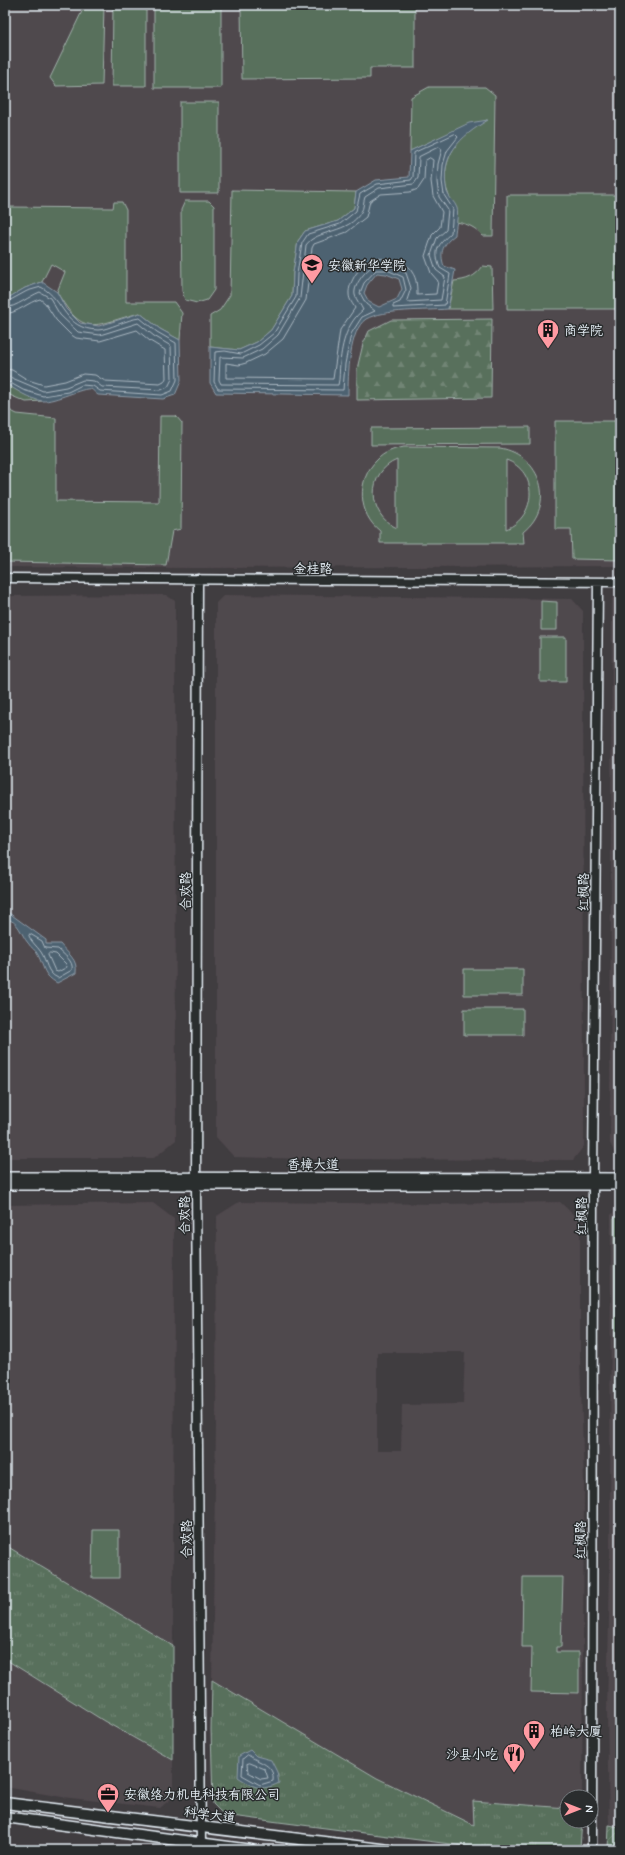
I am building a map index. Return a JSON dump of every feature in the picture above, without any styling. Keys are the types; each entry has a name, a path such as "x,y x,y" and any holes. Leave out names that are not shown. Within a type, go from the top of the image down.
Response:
{"main road":[{"name":"香樟大道","path":"5,1177 196,1181 593,1182 620,1186"},
{"name":"香樟大道","path":"593,1182 620,1178"},
{"name":"香樟大道","path":"5,1185 196,1181"},
{"name":"科学大道","path":"5,1803 388,1850"},
{"path":"5,1817 201,1847 250,1850"}],"street":[{"name":"金桂路","path":"5,578 620,582"},
{"name":"合欢路","path":"198,579 196,1181 201,1847"},
{"name":"红枫路","path":"592,1850 593,1182 598,582"}],"shaded area":[{"name":"安徽新华学院","path":"5,5 620,5 620,566 197,568 5,567"},
{"path":"166,595 175,601 176,1140 154,1158 5,1158 5,919 9,919 22,931 27,943 38,955 49,978 57,983 74,958 60,945 46,944 46,940 5,910 5,596"},
{"path":"224,595 572,599 583,611 584,1146 573,1160 313,1159 234,1157 216,1137 216,603"},
{"path":"612,598 620,598 620,1158 617,1158 610,1143"},
{"path":"239,1202 442,1204 560,1202 580,1221 580,1356 584,1485 582,1789 559,1789 559,1807 474,1801 474,1825 377,1778 212,1680 216,1424 217,1216","holes":["377,1352 465,1352 463,1404 402,1405 401,1451 377,1451"]},
{"path":"153,1203 174,1219 173,1646 5,1545 5,1205"},
{"path":"620,1206 620,1827 609,1825 607,1711 610,1571 611,1215"},
{"path":"5,1659 104,1721 173,1760 173,1797 160,1808 62,1797 5,1787"},
{"path":"5,1843 60,1850 5,1850"}],"green space":[{"path":"85,5 104,5 102,85 56,86 50,78"},
{"path":"113,5 146,5 146,86 112,86"},
{"path":"154,5 221,5 221,88 154,88"},
{"path":"415,5 415,68 370,68 370,78 242,79 241,6"},
{"path":"429,87 485,87 495,95 493,236 483,236 471,226 456,222 456,208 448,193 445,177 451,153 460,139 473,128 487,120 438,138 410,151 411,97"},
{"path":"180,102 219,102 219,193 180,193"},
{"path":"232,190 356,192 354,208 338,221 305,231 298,241 293,273 292,296 271,330 257,342 239,350 210,347 210,316 220,310 230,295"},
{"path":"507,195 619,195 619,309 507,309"},
{"path":"5,201 9,201 9,207 113,208 114,202 122,202 126,210 126,302 174,302 182,313 180,340 160,329 140,313 101,324 92,325 83,323 66,307 57,292 65,272 51,264 42,282 25,288 7,299 5,307"},
{"path":"185,201 209,201 214,206 214,290 207,300 197,303 185,300 182,291 181,210"},
{"path":"483,266 492,267 493,309 448,309 454,281 463,280 470,277 477,273"},
{"path":"492,319 491,398 357,400 357,369 363,344 369,331 391,320"},
{"path":"5,383 22,393 43,401 26,402 5,393"},
{"path":"5,408 17,414 56,418 56,501 159,502 160,416 176,416 182,423 181,529 172,531 166,565 5,562"},
{"path":"555,421 620,421 620,560 572,559 571,529 555,529"},
{"path":"530,427 530,444 371,445 371,428"},
{"path":"404,447 500,448 514,453 526,460 540,482 541,495 540,508 533,521 523,532 524,543 380,543 380,531 367,516 362,497 363,487 370,468 380,457 393,450","holes":["397,460 397,528 387,522 380,514 374,494 375,483 380,474 387,466","506,460 517,466 524,474 529,484 530,494 524,515 516,523 506,529"]},
{"path":"541,601 557,602 557,630 541,630"},
{"path":"540,637 566,637 566,682 540,682"},
{"path":"464,969 523,969 523,995 464,995"},
{"path":"464,1009 523,1009 523,1035 464,1035"},
{"path":"620,1212 620,1405 615,1405 614,1218"},
{"path":"93,1530 119,1530 119,1578 92,1578"},
{"path":"5,1545 173,1646 173,1760 104,1721 5,1659"},
{"path":"523,1577 563,1577 561,1647 556,1647 556,1652 579,1652 579,1693 531,1692 532,1647 522,1647"},
{"path":"212,1680 377,1778 474,1825 473,1801 559,1807 559,1829 581,1829 580,1848 578,1850 497,1850 224,1815 213,1804 211,1729"},
{"path":"609,1825 620,1827 620,1850 608,1850"}],"water":[{"path":"488,120 469,133 454,148 449,157 446,168 445,179 447,192 457,208 455,235 445,245 442,252 444,266 455,270 448,309 394,312 366,319 360,325 353,343 349,366 348,395 216,393 210,383 210,347 239,350 257,342 271,330 292,296 293,273 298,241 305,231 338,221 354,208 356,192 376,180 409,177 410,151 469,123","holes":["377,273 386,274 399,279 402,289 397,299 379,307 369,302 364,293 367,285"]},
{"path":"42,282 57,292 66,309 80,323 99,326 140,313 160,329 180,340 181,381 175,395 163,399 98,395 91,389 87,389 48,401 42,401 27,396 5,383 6,299 25,288"},
{"path":"5,910 46,940 46,944 60,944 74,960 76,973 57,983 52,980 45,971 37,953 29,945 17,925 10,920 5,919"},
{"path":"250,1750 256,1756 271,1760 277,1772 279,1783 262,1788 253,1786 238,1777 239,1756"}],"place":[{"name":"安徽新华学院","path":"312,284"},
{"name":"商学院","path":"548,350"},
{"name":"柏岭大厦","path":"534,1750"},
{"name":"沙县小吃","path":"514,1774"},
{"name":"安徽络力机电科技有限公司","path":"108,1814"}]}
